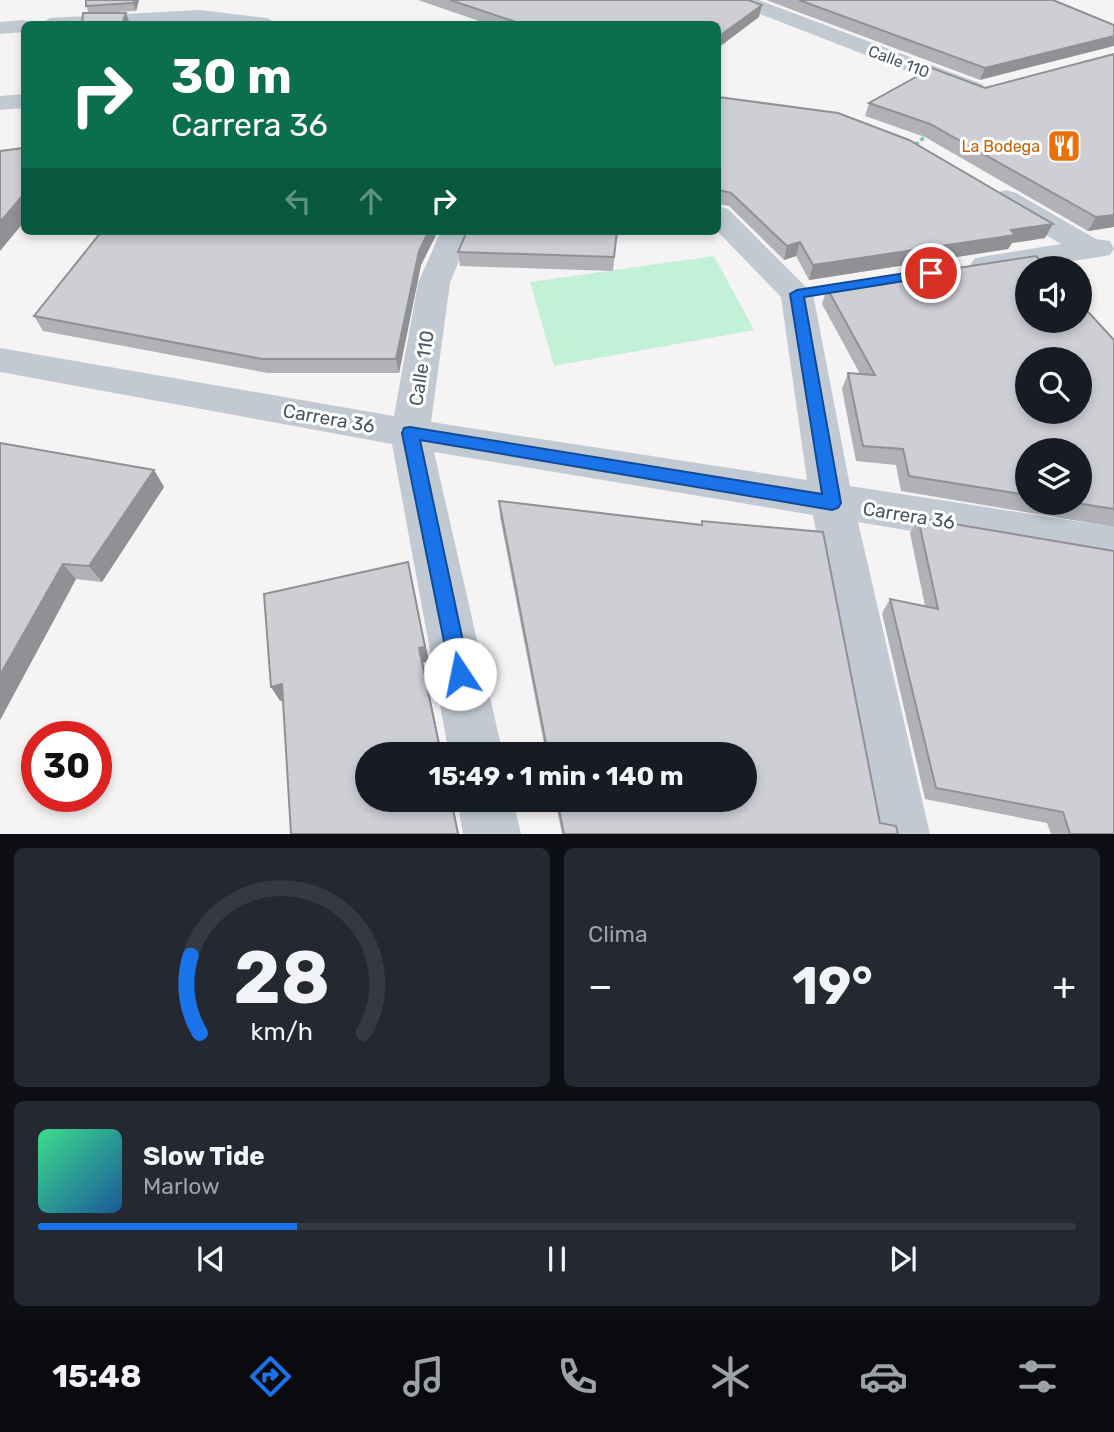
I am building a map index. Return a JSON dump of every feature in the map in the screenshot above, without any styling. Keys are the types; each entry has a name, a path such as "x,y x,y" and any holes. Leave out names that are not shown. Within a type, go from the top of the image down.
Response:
{"street":[{"name":"Calle 110","path":"741,0 985,90"},
{"path":"106,21 200,16 242,21"},
{"path":"0,27 21,26"},
{"path":"0,103 21,101"},
{"path":"985,186 1102,247"},
{"path":"721,218 810,292 832,503 901,834"},
{"name":"Calle 110","path":"454,235 434,283 410,433 474,742"},
{"path":"957,269 1102,247"},
{"name":"Carrera 36","path":"0,360 410,433 832,503 1114,546"},
{"path":"487,812 492,834"}],"green space":[{"path":"714,256 754,330 554,366 530,282"}],"building":[{"path":"86,0 134,0 133,3 86,6"},
{"path":"450,0 748,0 762,5 721,35 721,21 513,21"},
{"path":"799,0 1053,0 1114,25 1114,36 985,68"},
{"path":"83,13 126,13 123,21 82,21"},
{"path":"1114,54 1114,215 1096,217 930,124 869,103 932,68 985,88"},
{"path":"721,97 838,113 909,140 1053,224 1011,230 1015,235 813,265 800,242 787,246 731,193 721,190"},
{"path":"21,148 21,198 0,222 0,151"},
{"path":"99,235 427,235 419,251 396,359 262,359 34,316"},
{"path":"465,235 617,235 614,257 458,252"},
{"path":"1015,259 1015,333 1092,333 1092,316 1114,340 1114,509 1092,506 1092,438 1015,438 1015,493 909,476 903,449 863,446 848,373 875,375 827,288"},
{"path":"0,443 154,470 89,566 63,564 0,675"},
{"path":"499,501 702,525 702,521 823,532 880,823 896,826 898,834 564,834 559,812 757,812 757,742 546,742"},
{"path":"918,518 1114,551 1114,834 1070,834 1063,812 936,788 890,599 938,609"},
{"path":"408,562 425,647 419,648 439,742 355,742 355,812 453,812 458,834 291,834 282,684 271,687 264,594"}],"place":[{"name":"La Bodega","path":"1064,146"}],"route":[{"path":"460,674 410,433 832,503 797,294 931,273"}]}
